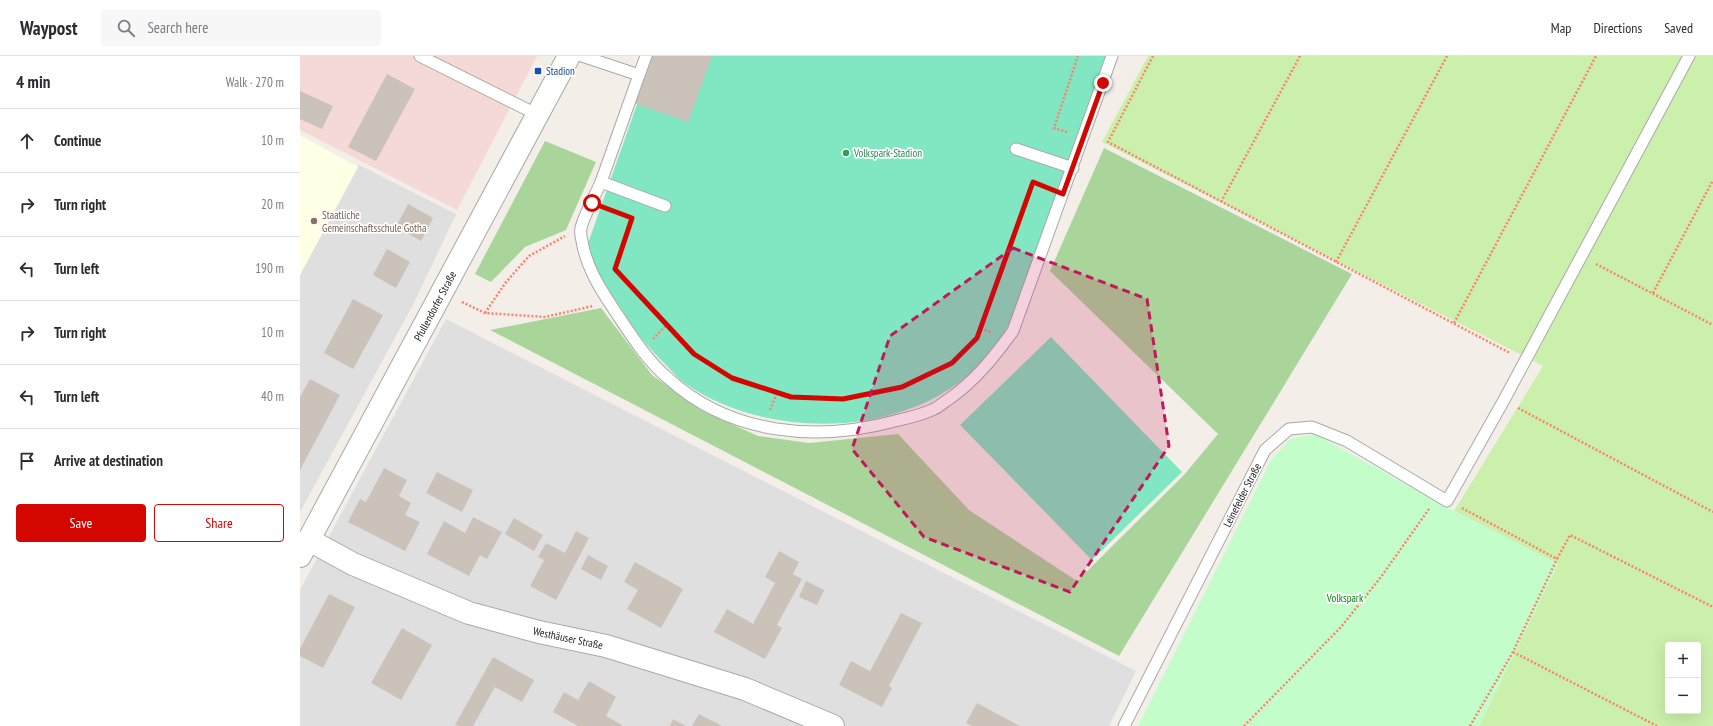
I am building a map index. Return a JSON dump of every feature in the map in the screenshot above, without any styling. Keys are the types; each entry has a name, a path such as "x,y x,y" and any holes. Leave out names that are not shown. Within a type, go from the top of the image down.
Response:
{"street":[{"name":"Pfullendorfer Straße","path":"304,548 569,56"},
{"name":"Westhäuser Straße","path":"304,548 353,564 469,613 539,632 606,646 745,689 833,726"}],"lane":[{"path":"420,56 538,115"},
{"path":"582,56 639,75"},
{"path":"646,56 601,182 580,229 584,252 594,279 630,333 668,379 688,394 721,413 755,426 779,431 805,432 867,429 935,409 966,387 995,357 1013,331 1084,138 1112,56"},
{"path":"1443,498 1504,400 1689,56"},
{"path":"1016,149 1072,168"},
{"path":"601,182 665,206"},
{"name":"Leinefelder Straße","path":"1124,726 1265,450 1289,429 1312,427 1347,441 1443,498"}],"path":[{"path":"1078,56 1054,128 1084,138"},
{"path":"1154,56 1108,142 1525,361"},
{"path":"1221,202 1300,56"},
{"path":"1336,262 1447,56"},
{"path":"1454,323 1596,56"},
{"path":"1653,293 1713,180"},
{"path":"592,203 632,218 615,269 694,354 732,378 791,397 843,399 902,387 952,363 977,338 1033,182 1063,194"},
{"path":"485,313 506,282 529,256 552,242 580,229"},
{"path":"1582,256 1713,325"},
{"path":"470,306 485,313 545,317 609,302"},
{"path":"1504,400 1713,512"},
{"path":"1244,726 1341,627 1443,498 1557,559"},
{"path":"1470,726 1512,652 1570,535 1713,607"},
{"path":"1512,652 1657,726"}],"highlighted area":[{"path":"1013,248 1147,299 1169,446 1070,592 924,537 852,449 890,336"}],"shaded area":[{"path":"300,56 537,56 457,210 300,130"},
{"name":"Staatliche Gemeinschaftsschule Gotha","path":"300,135 358,167 300,275"},
{"path":"359,165 456,214 414,303 300,512 300,275"},
{"path":"446,319 1136,671 1109,726 300,726 300,590"}],"green space":[{"name":"Volkspark-Stadion","path":"654,56 1107,56 1022,293 1010,322 994,348 965,378 930,400 890,415 848,423 804,423 762,417 722,404 683,382 647,345 621,313 598,276 586,249"},
{"path":"1148,56 1713,56 1713,726 1479,726 1558,564 1454,511 1543,366 1102,142"},
{"path":"545,141 596,162 566,230 525,247 491,282 475,274"},
{"path":"1104,148 1352,274 1119,656 490,330 601,308 652,375 703,411 758,436 809,443 898,434 969,510 1077,581 1184,475 1218,434 1050,271"},
{"path":"1051,337 1182,472 1092,560 960,425"},
{"name":"Volkspark","path":"1315,434 1454,511 1558,564 1479,726 1138,726 1271,460 1290,439"}],"building":[{"path":"651,56 712,56 688,122 634,103"},
{"path":"387,74 415,89 376,161 348,147"},
{"path":"300,91 333,106 322,129 300,119"},
{"path":"408,204 433,218 421,241 396,227"},
{"path":"387,249 410,262 396,288 373,275"},
{"path":"353,299 383,315 353,369 324,353"},
{"path":"310,379 340,395 300,470 300,397"},
{"path":"384,468 407,480 399,496 411,503 405,515 420,522 405,551 348,522 360,499 366,502"},
{"path":"437,472 473,490 462,512 426,493"},
{"path":"473,517 502,532 487,559 480,555 469,576 427,554 444,521 465,533"},
{"path":"514,518 543,535 534,551 505,534"},
{"path":"576,531 589,538 556,600 530,586 544,560 538,557 546,543 565,553"},
{"path":"779,551 799,562 793,574 802,579 777,625 782,628 765,659 714,632 727,609 753,624 775,583 765,577"},
{"path":"588,555 608,566 601,580 581,569"},
{"path":"635,562 683,589 661,628 627,609 638,590 624,582"},
{"path":"806,581 824,590 817,605 799,597"},
{"path":"329,594 355,607 323,668 300,656 300,649"},
{"path":"901,613 922,623 889,686 892,688 882,707 839,685 851,661 870,671"},
{"path":"402,628 432,645 401,700 371,683"},
{"path":"493,657 534,680 522,702 495,687 473,726 455,725"},
{"path":"589,681 616,697 606,716 622,725 621,726 578,726 553,712 564,692 578,700"},
{"path":"977,703 1020,726 972,726 966,723"},
{"path":"699,714 722,726 692,726"},
{"path":"673,719 686,726 670,726"}],"place":[{"name":"Stadion","path":"538,71"},
{"name":"Volkspark-Stadion","path":"846,153"},
{"name":"Staatliche Gemeinschaftsschule Gotha","path":"314,221"}],"route":[{"path":"592,203 632,218 615,269 694,354 732,378 791,397 843,399 902,387 952,363 977,338 1033,182 1063,194 1103,83"}]}
